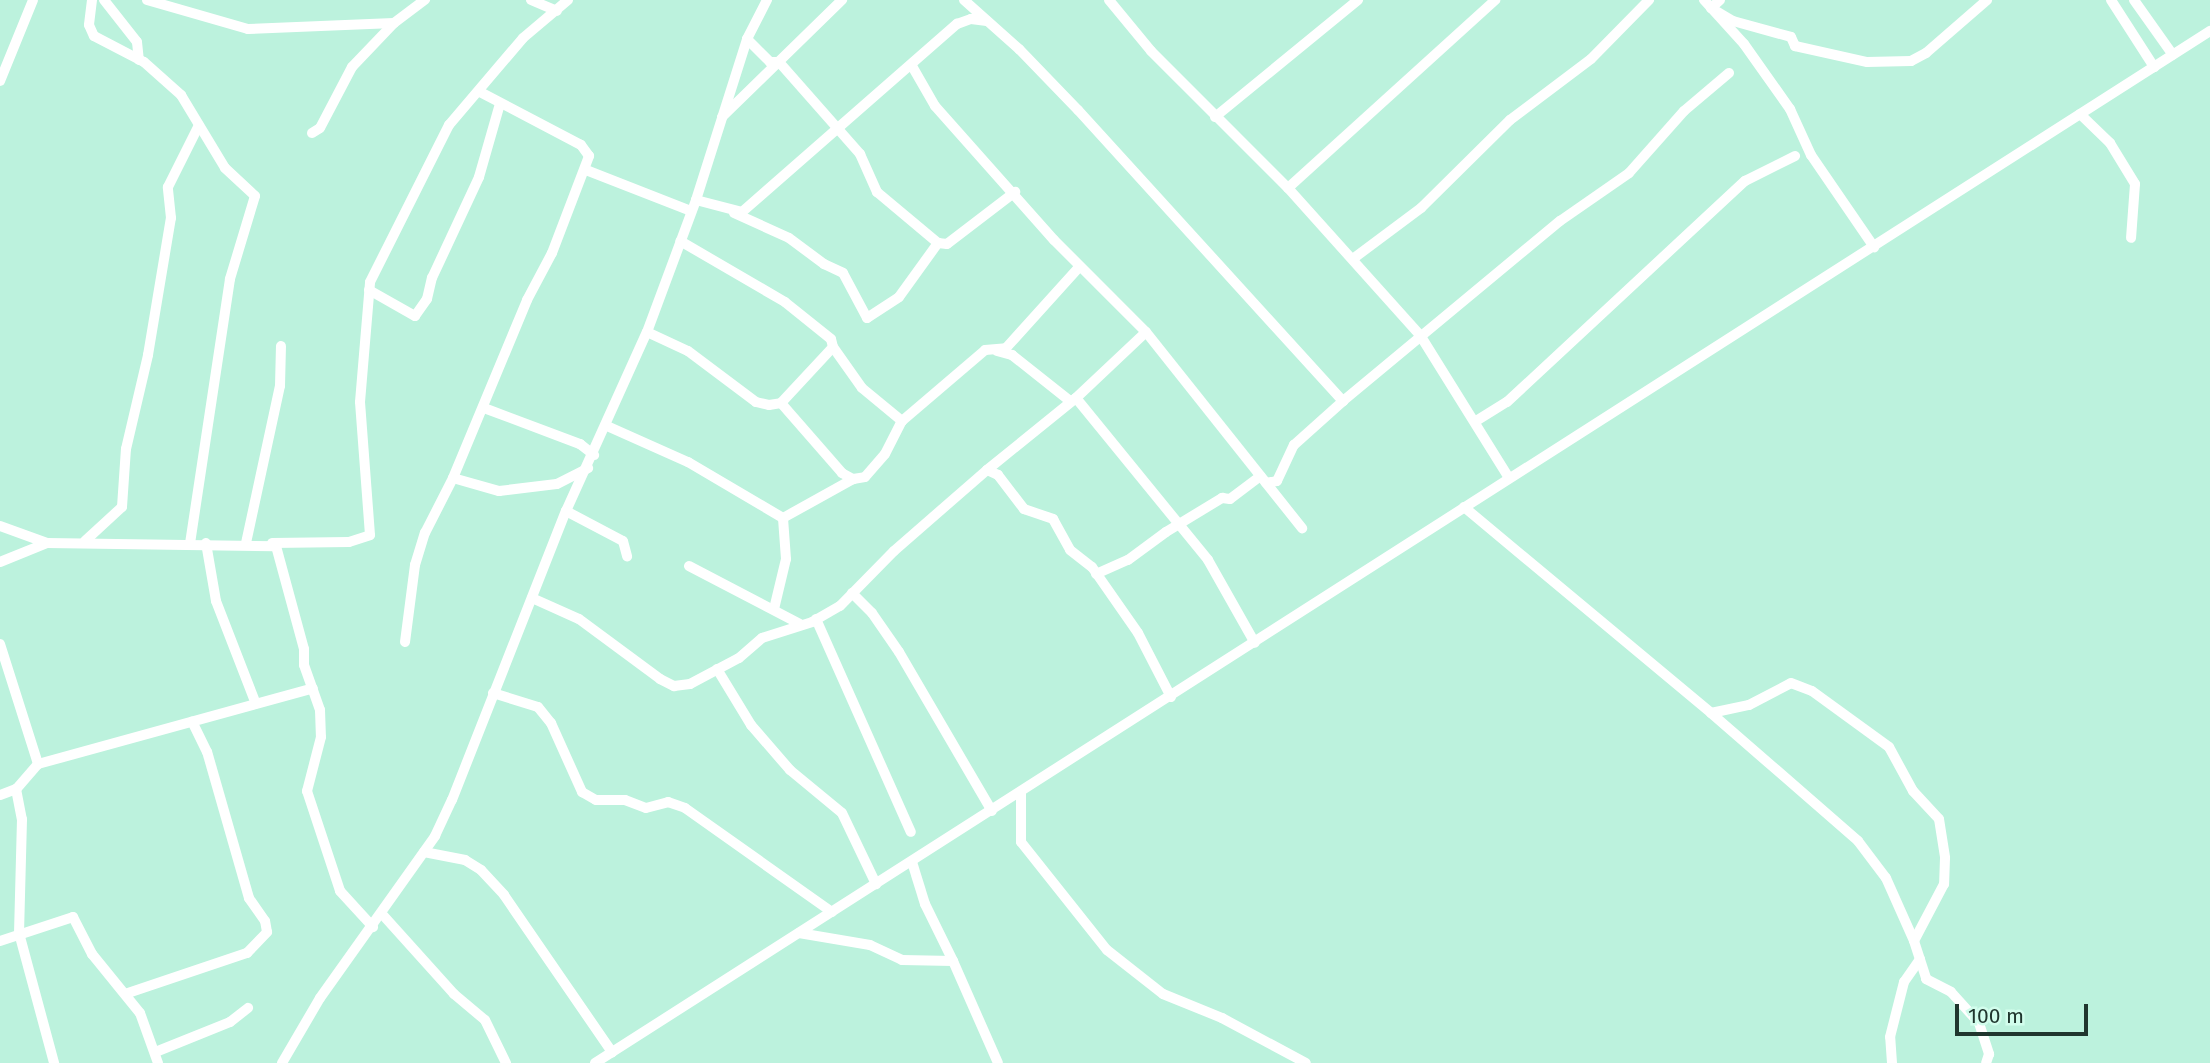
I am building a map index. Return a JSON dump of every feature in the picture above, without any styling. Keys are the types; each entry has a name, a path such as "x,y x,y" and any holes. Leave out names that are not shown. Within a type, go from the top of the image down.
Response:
{"street":[{"path":"0,81 33,0"},
{"path":"92,0 91,32 139,60 181,95 225,168 255,200 230,279 190,542"},
{"path":"104,0 136,42 139,60"},
{"path":"147,0 248,29 394,23"},
{"path":"312,133 320,128 352,67 394,23 425,0"},
{"path":"531,0 557,11"},
{"path":"0,562 47,543 349,542 370,535 360,402 369,290 389,237 449,125 480,92 523,38 568,0"},
{"path":"282,1063 320,998 424,852 452,800 566,511 589,468 647,332 696,200 719,120 747,39 766,0"},
{"path":"719,120 842,0"},
{"path":"957,24 963,0 1078,110 1343,401"},
{"path":"1109,0 1214,117 1288,188 1354,258 1420,335 1510,478"},
{"path":"1214,117 1358,0"},
{"path":"1288,188 1495,0"},
{"path":"1354,258 1421,208 1510,120 1591,59 1649,0"},
{"path":"1707,4 1720,0"},
{"path":"1707,4 1734,21 1791,37 1795,46 1867,62 1910,61 1926,53 1987,0"},
{"path":"2111,0 2154,67"},
{"path":"2134,0 2173,55"},
{"path":"1707,4 1744,44 1790,109 1811,155 1874,247"},
{"path":"734,213 751,206 957,24 971,19 987,21"},
{"path":"594,1063 1021,794 2210,31"},
{"path":"747,39 770,62 779,62 860,154 877,192 938,243 947,244 1015,192"},
{"path":"912,66 935,106 1080,266 1146,332 1302,528"},
{"path":"1096,574 1128,560 1222,498 1230,499 1263,479 1277,481 1294,445 1420,335 1560,221 1629,173 1684,111 1729,73"},
{"path":"405,642 415,565 425,533 484,408 586,170 589,156 581,145 480,92"},
{"path":"369,290 415,316 427,299 432,278 480,177 500,104"},
{"path":"2080,114 2110,143 2135,184 2131,238"},
{"path":"85,542 122,506 126,449 148,355 171,219 168,187 199,125"},
{"path":"1476,421 1507,402 1745,181 1795,156"},
{"path":"586,170 691,211"},
{"path":"696,200 789,237 824,264 843,273 867,318 899,297 938,243"},
{"path":"680,241 785,302 812,321 862,387 902,421"},
{"path":"783,518 853,479 865,477 902,421 985,350 1006,348 1080,266"},
{"path":"647,332 688,351 756,402 781,403 842,473 853,479"},
{"path":"532,598 579,620 674,686 691,684 739,658 762,638 816,619 852,593 987,470 1073,400 1146,332"},
{"path":"246,543 280,386 281,346"},
{"path":"781,403 833,347"},
{"path":"996,350 1012,355 1073,400 1180,524 1223,583 1255,643"},
{"path":"484,408 580,444 594,455"},
{"path":"607,425 688,462 783,518"},
{"path":"453,478 499,491 557,484 589,468"},
{"path":"987,470 998,475 1024,509 1053,519 1070,550 1096,574 1138,633 1171,697"},
{"path":"1464,508 1711,713 1858,841 1886,877 1914,941 1926,979 1951,992 1979,1023 1989,1054 1986,1063"},
{"path":"566,511 623,541 627,556"},
{"path":"774,609 786,559 783,518"},
{"path":"0,526 47,543"},
{"path":"206,543 216,601 256,704"},
{"path":"272,543 284,569 304,649 304,665 313,688 321,737 307,791 340,891 373,926"},
{"path":"689,566 800,624"},
{"path":"852,593 872,613 899,652 992,811"},
{"path":"816,619 911,832"},
{"path":"0,644 38,764"},
{"path":"717,669 751,725 790,770 842,813 876,884"},
{"path":"1711,713 1749,705 1791,683 1812,691 1889,747 1913,791 1938,819 1945,858 1944,884 1914,941"},
{"path":"0,795 16,789 38,764 313,688"},
{"path":"493,693 538,707 551,723 582,792 596,800 625,800 646,808 668,802 685,807 832,912"},
{"path":"128,993 247,953 267,932 265,921 249,898 207,752 192,721"},
{"path":"16,789 22,843 19,933 54,1063"},
{"path":"1021,794 1021,842 1107,950 1163,993 1222,1018 1306,1063"},
{"path":"424,852 465,860 481,870 504,895 612,1052"},
{"path":"912,862 925,904 998,1063"},
{"path":"382,914 454,994 485,1020 506,1063"},
{"path":"0,941 73,917 100,964 128,993 158,1051 158,1063"},
{"path":"799,933 870,945 902,960 953,961"},
{"path":"1892,1063 1890,1037 1905,982 1920,959"},
{"path":"158,1051 230,1022 248,1009"}]}
